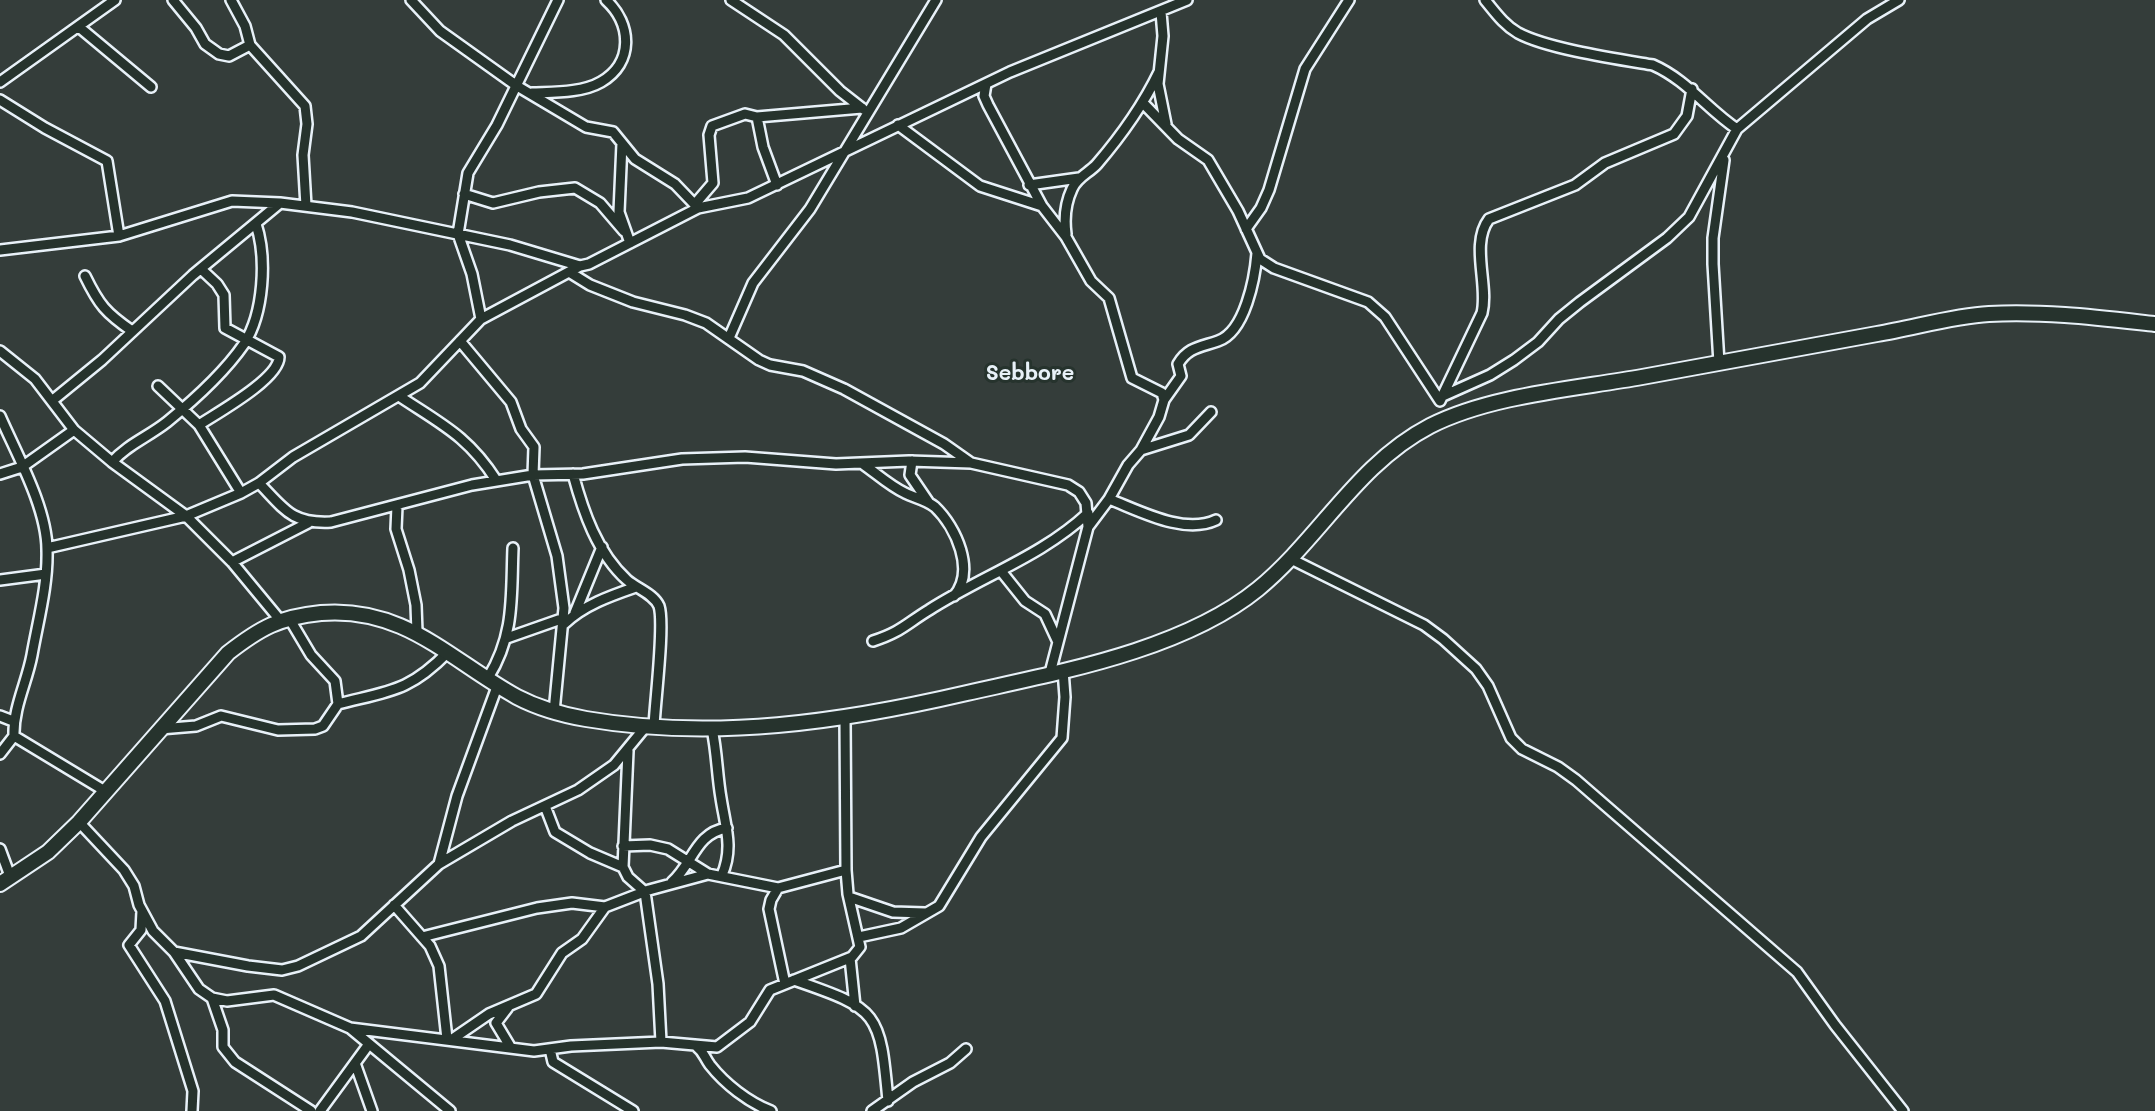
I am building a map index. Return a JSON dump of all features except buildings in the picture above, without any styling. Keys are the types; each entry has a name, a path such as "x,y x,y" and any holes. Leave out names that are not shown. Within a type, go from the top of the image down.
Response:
{"main road":[{"path":"5,880 48,852 79,822 228,653 256,631 285,619 334,612 360,613 384,619 417,632 519,697 554,711 585,719 712,729 788,726 845,718 1056,671 1152,646 1208,622 1259,589 1290,559 1378,460 1412,437 1451,418 1548,393 1982,314 2060,315 2155,324"}],"street":[{"path":"0,82 114,0"},
{"path":"173,0 213,51 229,56 250,45"},
{"path":"231,0 245,26 250,45 305,106 307,124 303,155 306,206"},
{"path":"413,3 426,0"},
{"path":"481,319 472,274 458,234 468,173 517,86 558,0"},
{"path":"530,93 581,88 601,82 623,57 627,41 624,23 606,0"},
{"path":"729,338 753,283 810,209 847,149 865,110 936,0"},
{"path":"47,548 186,516 241,494 293,457 420,382 481,319 580,266 630,243 697,206 748,198 974,89 1161,12 1173,3 1187,0"},
{"path":"1246,229 1261,208 1269,190 1305,69 1349,0"},
{"path":"1485,0 1503,22 1517,32 1549,43 1653,65 1692,89 1737,129"},
{"path":"1441,398 1490,375 1514,360 1538,342 1573,308 1667,238 1689,217 1737,129 1867,19 1899,0"},
{"path":"734,1 784,35 840,91 865,110"},
{"path":"413,3 440,31 517,86 586,127 613,132 636,159 675,184 697,206"},
{"path":"1161,12 1163,36 1158,84 1166,124"},
{"path":"79,27 151,87"},
{"path":"1066,237 1064,220 1067,202 1079,178 1097,164 1143,103 1159,72"},
{"path":"984,96 986,84"},
{"path":"974,89 984,96 1042,206 1066,237 1091,281 1109,298 1132,378 1162,393 1164,400"},
{"path":"1441,398 1482,313 1485,299 1482,286 1483,228 1489,219 1575,185 1605,163 1674,134 1690,106 1692,89"},
{"path":"0,99 45,128 107,161 111,168 119,236"},
{"path":"1143,103 1166,124 1178,139 1208,160 1260,259 1274,268 1368,302 1384,317 1441,398 1451,418"},
{"path":"697,206 713,183 709,135 712,126 745,114 758,117 865,110"},
{"path":"758,117 756,123 777,185"},
{"path":"898,125 980,186 1042,206"},
{"path":"622,142 619,212 630,243"},
{"path":"1719,363 1713,238 1724,155"},
{"path":"1029,185 1079,178"},
{"path":"464,194 493,203 539,192 575,188 584,191 600,203 624,231"},
{"path":"0,250 119,236 232,201 280,203 352,212 510,245 580,266"},
{"path":"53,400 201,269 280,203"},
{"path":"112,462 126,447 165,424 183,408 232,359 247,338 256,311 262,273 262,242 256,224"},
{"path":"1088,527 1109,499 1128,465 1141,450 1159,417 1164,400 1181,376 1178,364 1182,357 1194,348 1225,337 1243,314 1256,270 1257,251"},
{"path":"199,425 261,383 277,367 279,357 225,328 224,295 201,269"},
{"path":"569,272 590,285 633,302 685,315 706,323 770,365 803,371 871,403 971,463"},
{"path":"85,276 99,305 107,314 132,331"},
{"path":"459,341 511,402 521,429 534,447 533,475 557,556 564,621 554,711"},
{"path":"0,351 35,379 74,430 112,462 186,516 285,619 311,655 335,681 338,704 323,726 315,729 278,730 222,716 195,726 160,729"},
{"path":"158,386 199,425 241,494"},
{"path":"399,396 464,439 480,455 496,480"},
{"path":"1141,450 1189,435 1211,412"},
{"path":"0,416 38,506 47,548 46,574 31,660 14,721 14,736 0,754"},
{"path":"0,474 22,467 74,430"},
{"path":"232,562 308,523 331,522 496,480 533,475 573,474 682,459 745,458 863,464 912,461 971,463 1068,485 1079,492 1088,513 1088,527 1058,642 1056,671 1065,697 1062,738 981,837 939,906 925,914 920,920 901,928 859,937"},
{"path":"912,461 910,475 929,503 942,516 962,550 961,584 953,598"},
{"path":"863,464 894,487 929,503"},
{"path":"174,952 282,970 298,966 361,936 439,864 512,821 578,790 614,765 651,725 660,638 658,606 652,597 626,579 602,547 581,502 573,474"},
{"path":"259,483 286,510 308,523"},
{"path":"1109,499 1188,525 1206,524 1216,520"},
{"path":"397,506 396,529 409,570 416,605 417,632"},
{"path":"873,641 906,628 930,609 1054,540 1088,513"},
{"path":"576,613 602,547"},
{"path":"439,864 457,796 507,638 512,604 513,548"},
{"path":"1290,559 1424,625 1465,656 1488,686 1511,738 1522,749 1558,767 1576,780 1797,972 1903,1111"},
{"path":"1001,571 1025,601 1045,614 1058,642"},
{"path":"0,580 46,574"},
{"path":"507,638 564,621 576,613 636,587"},
{"path":"338,704 386,693 421,678 447,652"},
{"path":"0,716 14,721"},
{"path":"350,1028 534,1051 550,1048 661,1042 717,1047 750,1022 770,990 857,954 859,937 849,897 846,870 845,718"},
{"path":"712,729 718,754 720,797 728,828 727,862 722,875"},
{"path":"14,736 105,791"},
{"path":"628,751 623,867 628,877 645,892 658,984 661,1042"},
{"path":"545,806 555,832 590,853 623,867"},
{"path":"79,822 124,870 134,886 142,911 153,931 174,952 192,981 212,998 227,1001 274,994 350,1028 450,1111"},
{"path":"667,885 685,870 687,861 706,836 728,828"},
{"path":"623,846 650,845 668,849 708,874"},
{"path":"0,849 5,880"},
{"path":"727,862 738,879"},
{"path":"422,936 537,908 572,903 605,907 645,892 708,874 778,888 846,870"},
{"path":"778,888 769,909 789,982"},
{"path":"849,897 893,912 925,914"},
{"path":"394,905 430,946 439,966 449,1039"},
{"path":"449,1039 471,1024 538,992 562,953 582,939 605,907"},
{"path":"142,911 141,930 129,945 165,1001 193,1091 192,1111"},
{"path":"850,958 855,1005"},
{"path":"789,982 834,993 855,1005 871,1018 879,1034 888,1101"},
{"path":"212,998 216,1014 224,1030 223,1047 236,1062 310,1111"},
{"path":"511,1048 496,1023 513,1002"},
{"path":"320,1111 369,1044"},
{"path":"693,1045 703,1051 710,1065 742,1094 771,1111"},
{"path":"550,1048 553,1062 633,1111"},
{"path":"872,1111 913,1082 950,1063 966,1049"},
{"path":"355,1063 372,1111"},
{"path":"432,1111 434,1098"}],"district":[{"name":"Sebbore","path":"1030,374"}]}
